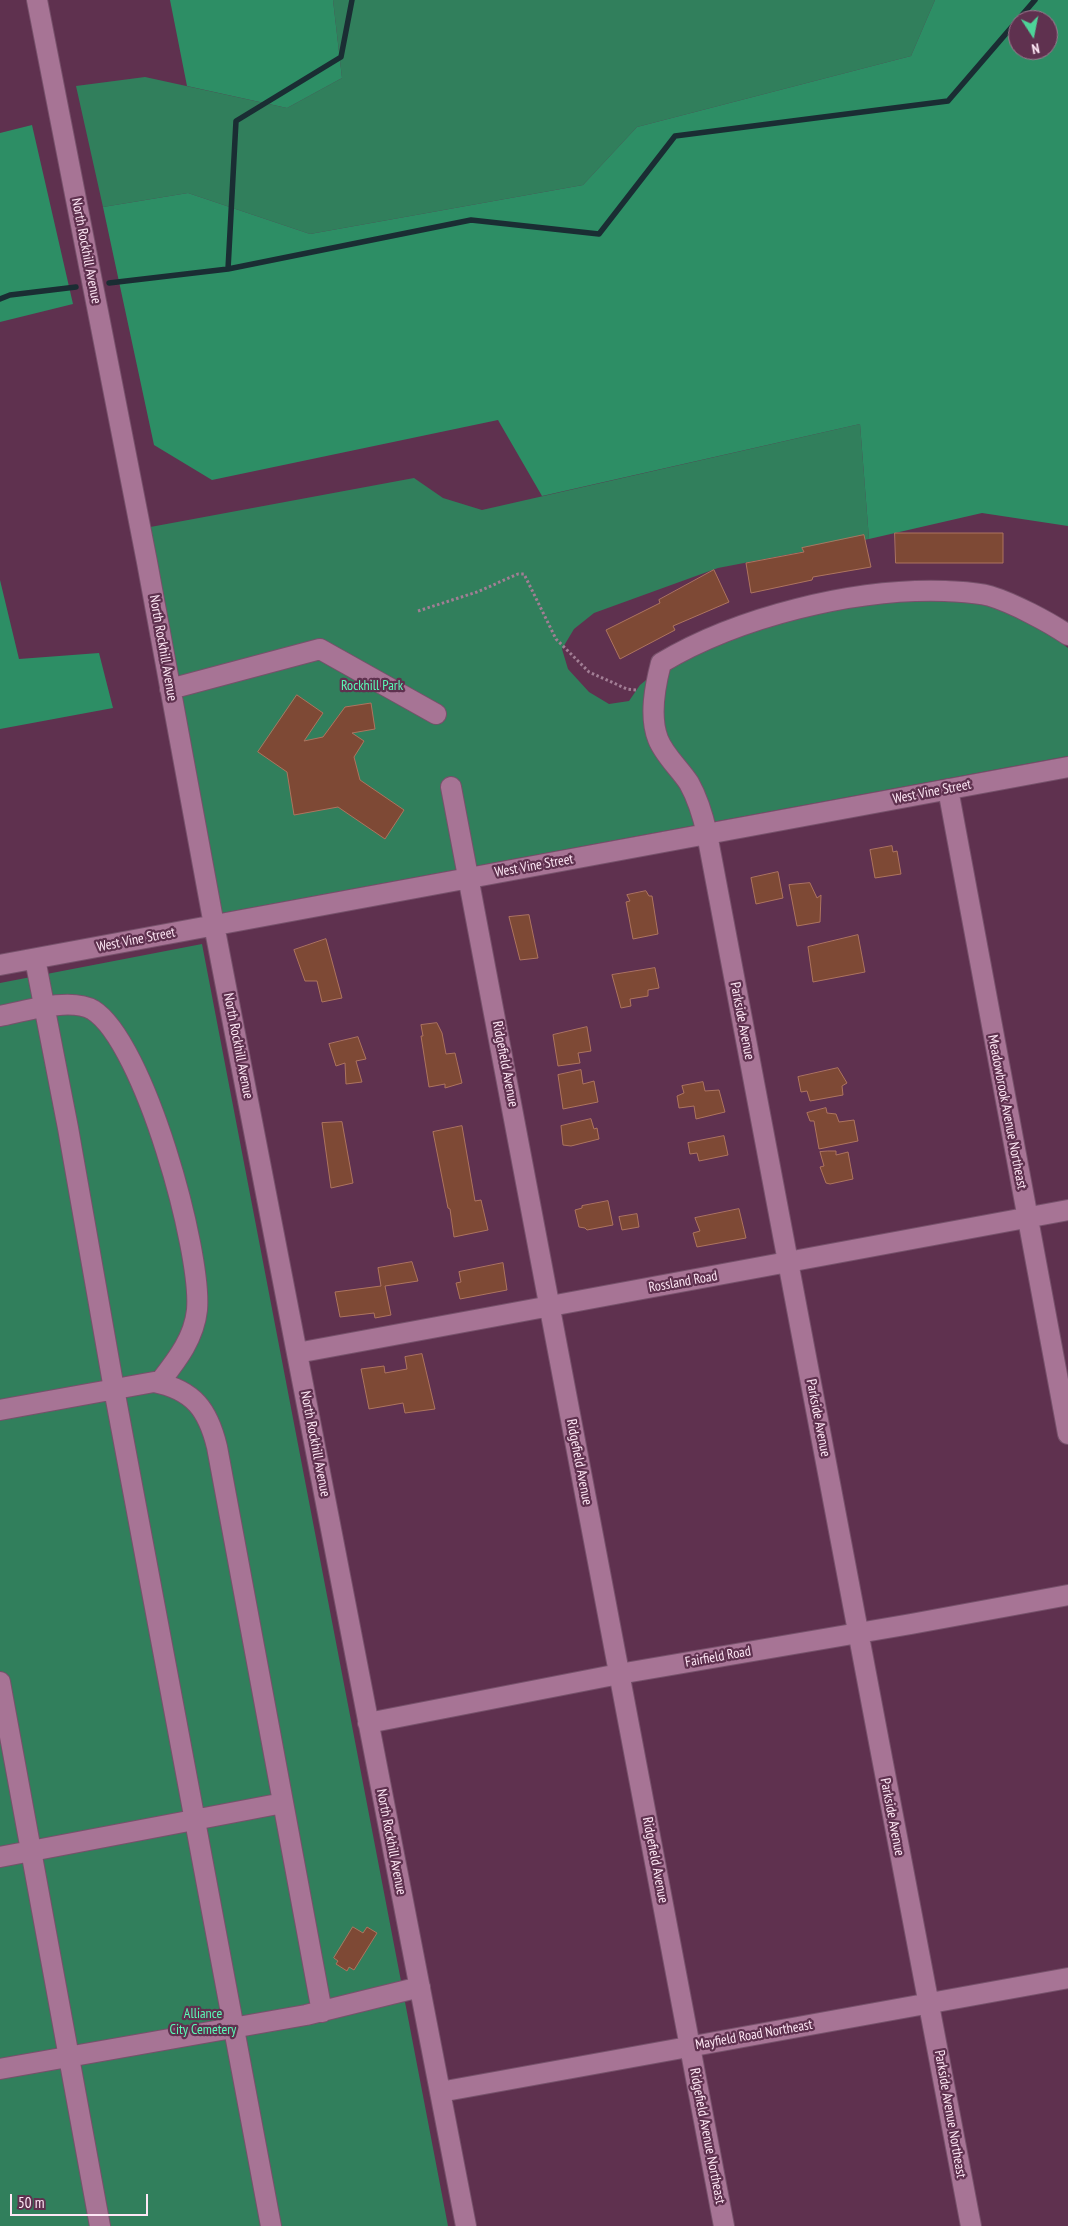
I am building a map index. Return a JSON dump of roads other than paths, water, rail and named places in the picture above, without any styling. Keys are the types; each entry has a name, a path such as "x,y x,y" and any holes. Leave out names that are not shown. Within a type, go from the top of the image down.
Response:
{"street":[{"name":"North Rockhill Avenue","path":"37,0 466,2226"},
{"name":"Parkside Avenue","path":"930,2003 889,1805 859,1633 707,834 700,806 689,784 658,739 654,714 655,691 660,663 701,642 758,620 880,593 936,591 964,592 990,596 1068,635"},
{"path":"170,689 320,649 436,714"},
{"name":"West Vine Street","path":"0,965 1068,767"},
{"name":"Ridgefield Avenue","path":"451,787 470,878 689,2047"},
{"name":"Meadowbrook Avenue Northeast","path":"948,789 1068,1434"},
{"path":"35,959 271,2226"},
{"path":"0,1016 64,1005 84,1006 92,1010 107,1023 128,1058 164,1140 193,1258 198,1294 194,1327 189,1341 159,1383"},
{"name":"Rossland Road","path":"297,1353 1068,1210"},
{"path":"0,1410 154,1382 181,1391 201,1406 209,1418 214,1433 322,2012"},
{"name":"Fairfield Road","path":"368,1723 619,1674 1068,1595"},
{"path":"0,1682 100,2226"},
{"path":"0,1857 283,1804"},
{"name":"Mayfield Road Northeast","path":"440,2092 1068,1978"},
{"path":"0,2069 322,2012 420,1988"},
{"name":"Parkside Avenue Northeast","path":"930,2003 971,2226"},
{"name":"Ridgefield Avenue Northeast","path":"689,2047 724,2226"}],"waterway":[{"path":"228,269 236,121 341,57 352,0"},
{"path":"109,283 228,269 471,220 599,234 675,136 948,101 1035,0"},
{"path":"0,299 10,295 76,287"}],"park label":[{"name":"Rockhill Park","path":"372,686"},
{"name":"Alliance City Cemetery","path":"203,2022"}]}
